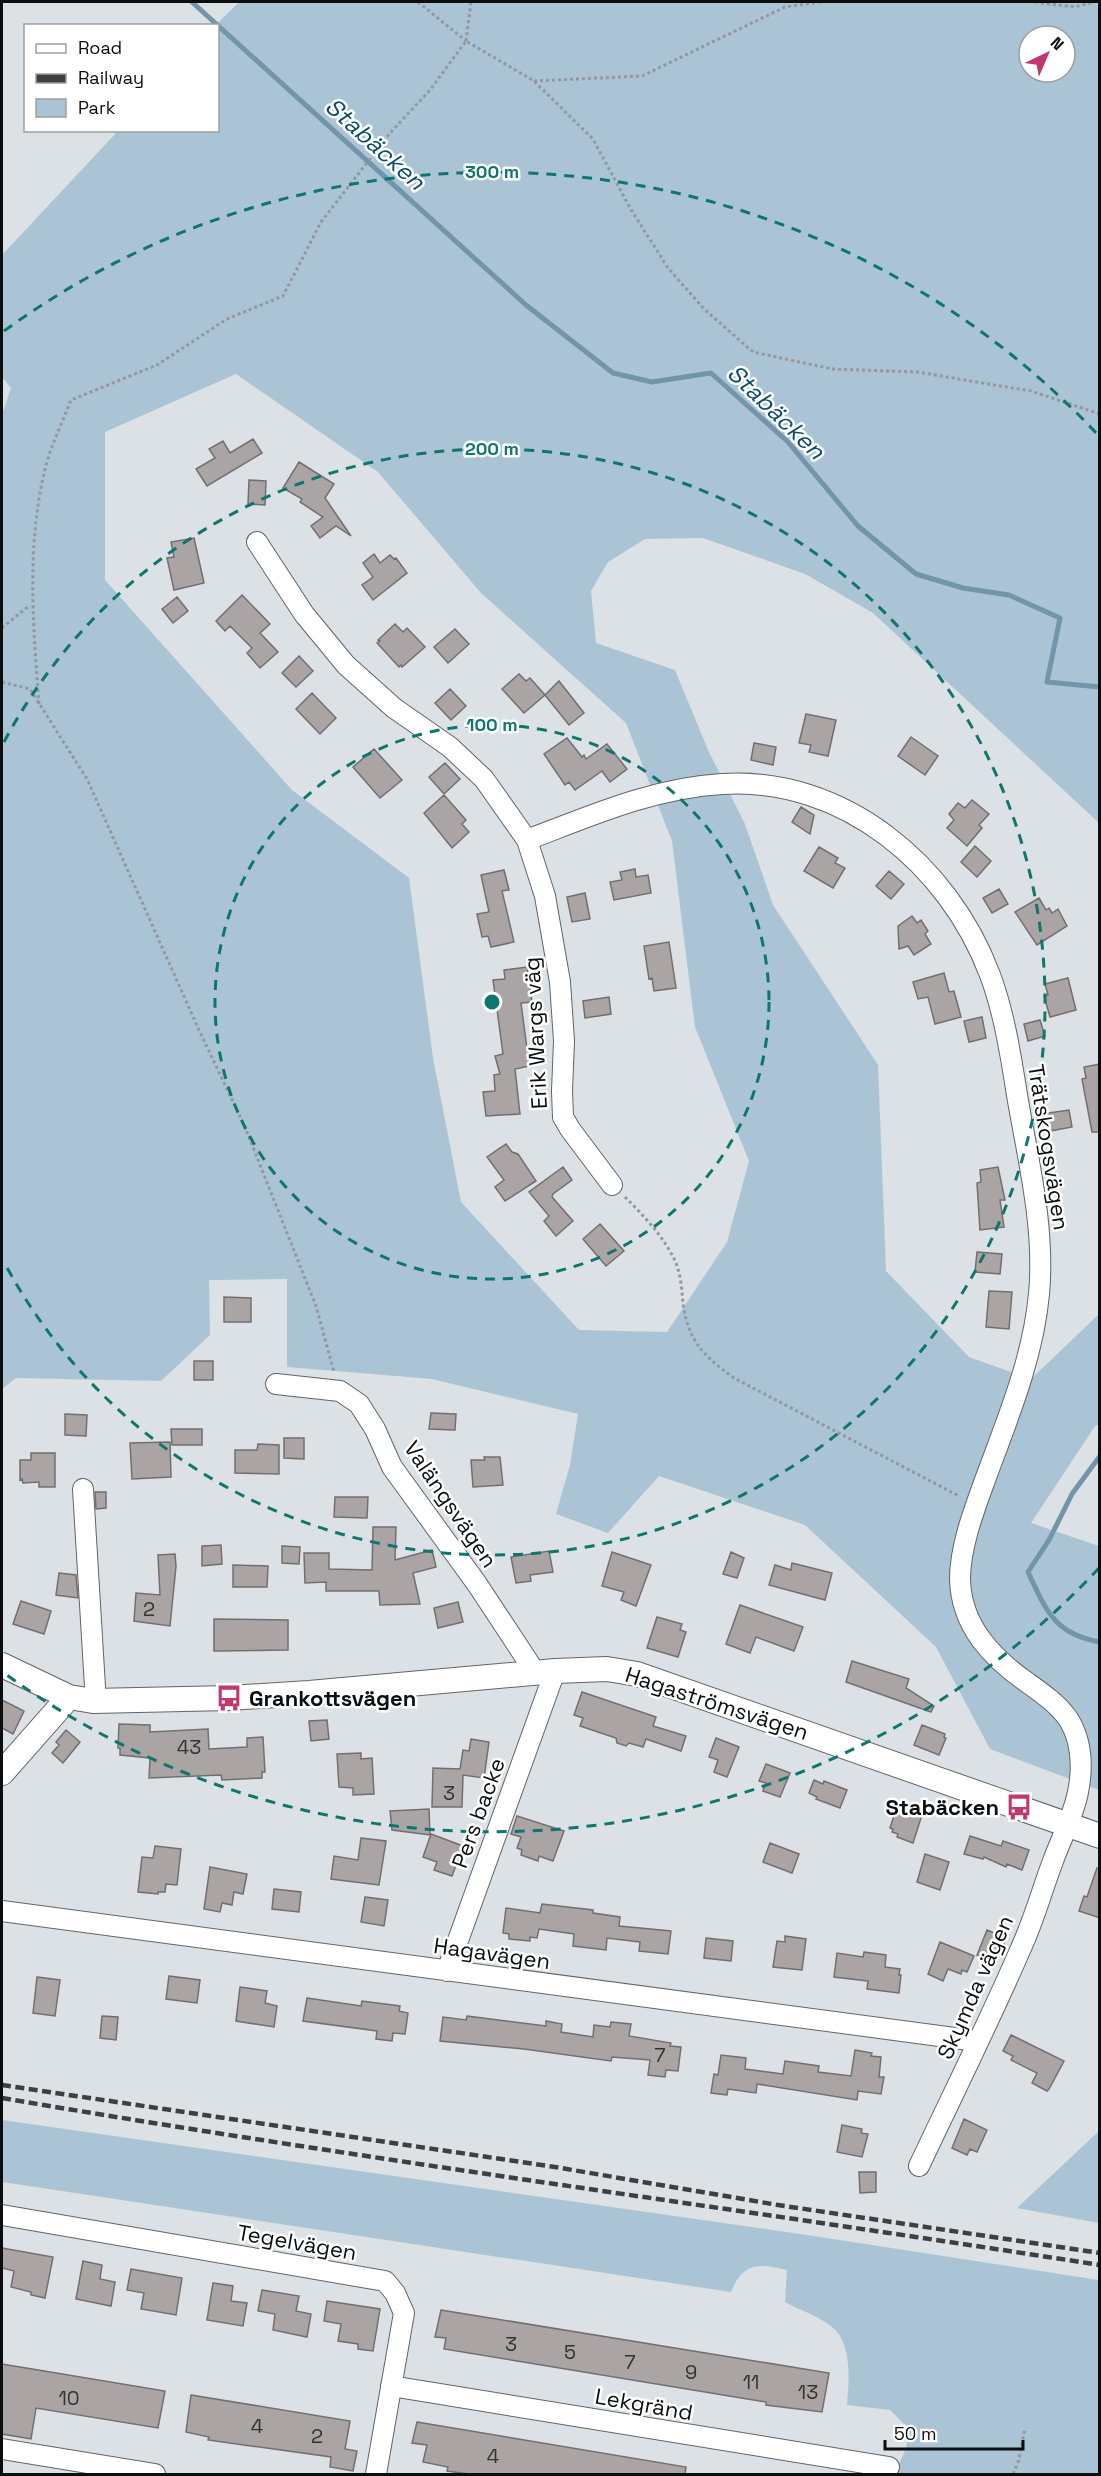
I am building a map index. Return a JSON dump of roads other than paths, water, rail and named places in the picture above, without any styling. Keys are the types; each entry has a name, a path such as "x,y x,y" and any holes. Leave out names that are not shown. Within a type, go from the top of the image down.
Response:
{"street":[{"name":"Erik Wargs väg","path":"257,542 304,614 346,665 394,708 450,747 484,779 526,840 545,896 560,982 564,1041 561,1091 563,1117 612,1185"},
{"name":"Trätskogsvägen","path":"526,840 648,795 723,783 777,787 826,800 882,832 915,858 962,916 989,973 1007,1031 1035,1201 1040,1257 1036,1319 1023,1375 976,1505 960,1576 962,1598 978,1636 993,1655 1047,1697 1067,1717 1078,1740 1081,1756 1080,1784 1075,1804 1066,1824"},
{"name":"Valängsvägen","path":"276,1384 340,1391 359,1404 375,1429 392,1467 477,1584 545,1672"},
{"path":"83,1490 95,1687 93,1701"},
{"name":"Hagaströmsvägen","path":"2,1665 69,1697 93,1701 298,1694 607,1668 637,1674 1100,1836"},
{"name":"Pers backe","path":"447,1971 545,1672"},
{"path":"2,1773 69,1697"},
{"name":"Skymda vägen","path":"919,2166 1023,1945 1066,1824"},
{"name":"Hagavägen","path":"2,1911 977,2041"},
{"name":"Tegelvägen","path":"2,2215 385,2281 396,2293 404,2313 376,2475"},
{"name":"Lekgränd","path":"391,2386 889,2467"},
{"path":"2,2449 155,2475"}],"waterway":[{"name":"Stabäcken","path":"192,2 216,24"},
{"name":"Stabäcken","path":"219,26 526,305 613,373 652,382 711,373 788,442 858,526 916,574 963,588 1009,595 1060,618 1047,682 1100,687"},
{"name":"Stabäcken","path":"1100,1456 1072,1494 1049,1540 1028,1572 1040,1598 1062,1626 1072,1633 1100,1642"}],"railway":[{"path":"2,2085 555,2167 778,2205 1100,2253"},
{"path":"2,2098 413,2163 1100,2265"}],"place":[{"name":"Grankottsvägen","path":"229,1698"},
{"name":"Stabäcken","path":"1019,1807"}]}
